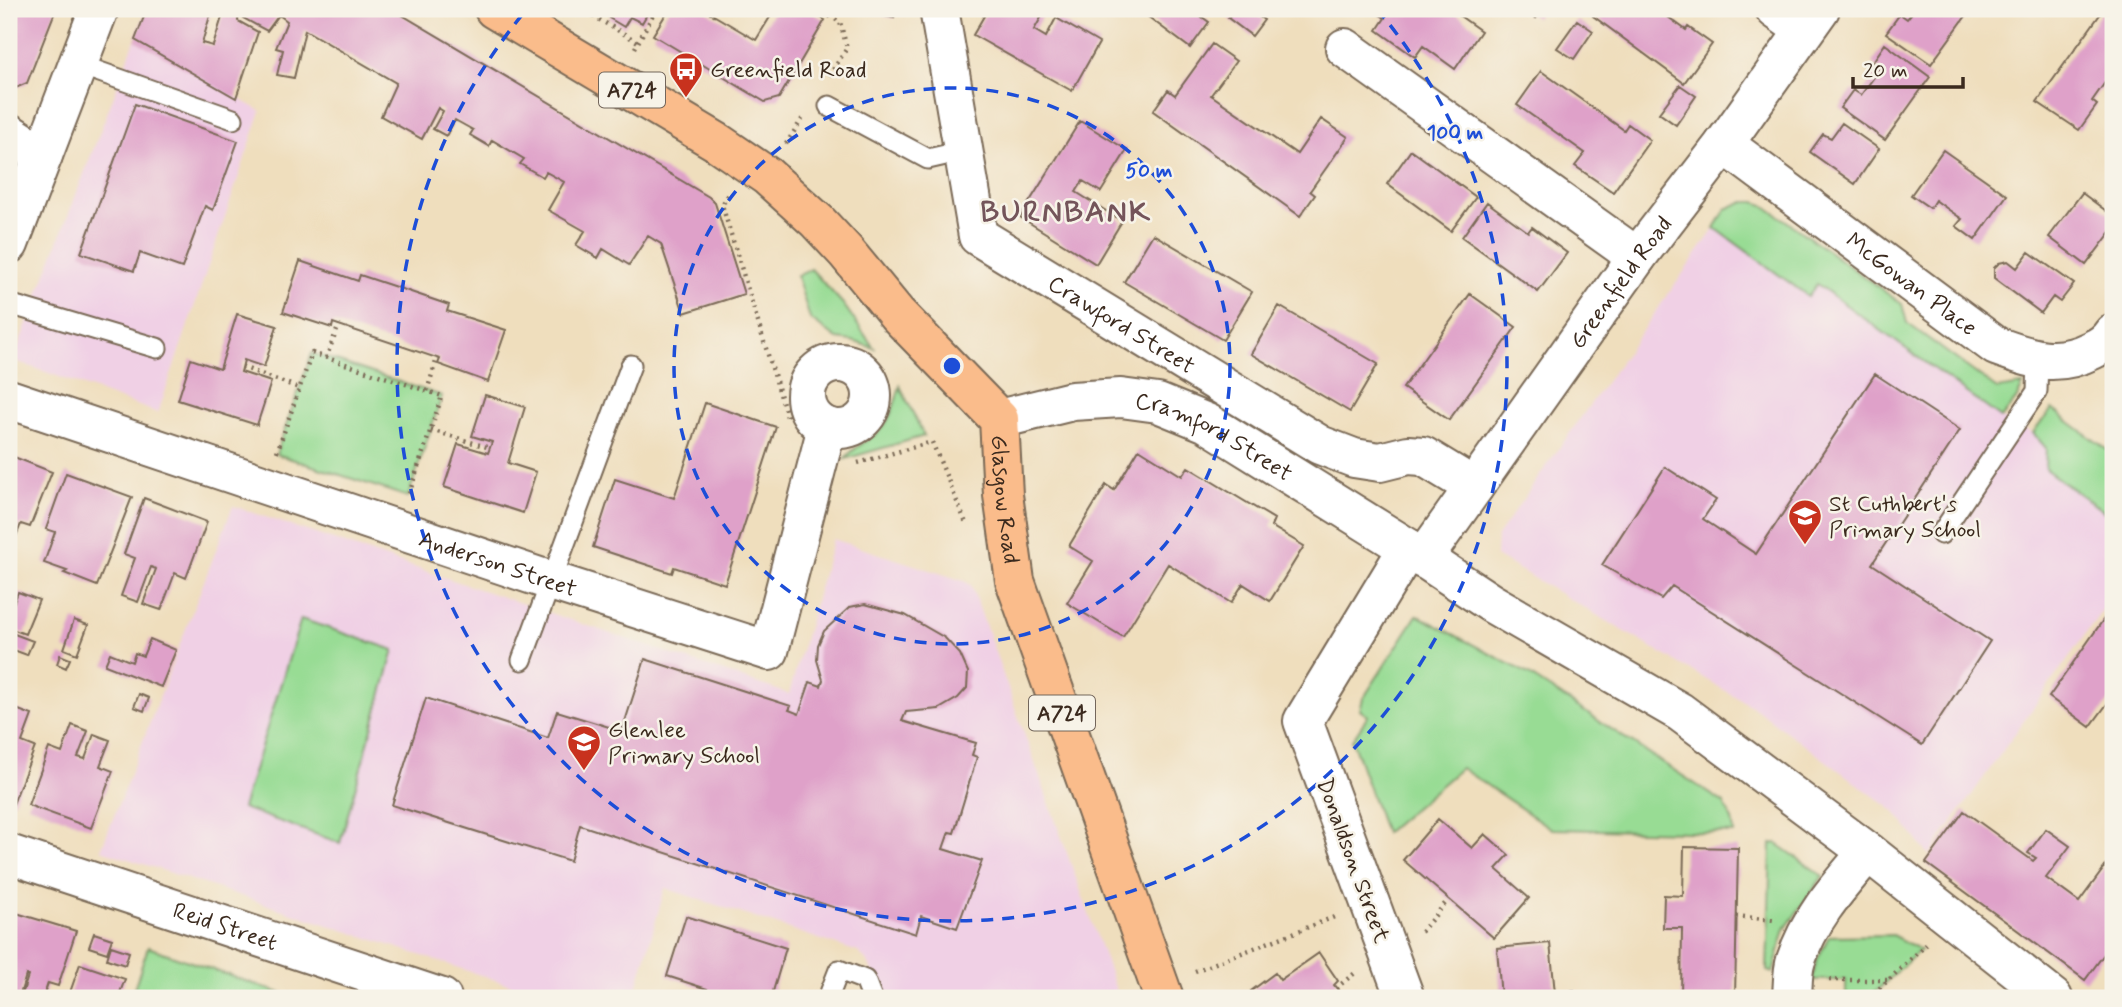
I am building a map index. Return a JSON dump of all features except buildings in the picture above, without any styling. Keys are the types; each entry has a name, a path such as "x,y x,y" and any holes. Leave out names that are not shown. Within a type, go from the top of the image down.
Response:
{"main road":[{"name":"Glasgow Road","path":"494,9 718,142 767,176 846,252 897,314 999,419 1003,495 1015,581 1175,986"}],"street":[{"path":"9,244 99,9"},
{"name":"Crawford Street","path":"939,9 978,236 1320,445 1354,458 1380,462 1408,455 1423,456 1474,487"},
{"name":"Greenfield Road","path":"1303,721 1415,553 1474,487 1637,257 1724,144 1800,16"},
{"path":"1345,48 1637,257"},
{"path":"9,133 43,155"},
{"name":"McGowan Place","path":"1724,144 1996,346 2056,362 2079,356 2107,342 2113,333"},
{"name":"Cramford Street","path":"999,419 1072,401 1121,398 1158,403 1207,423 1491,603 1680,712 1868,852 2053,998"},
{"name":"Anderson Street","path":"9,399 551,581 769,651 827,427"},
{"name":"Donaldson Street","path":"1303,721 1405,998"},
{"path":"1792,989 1795,963 1807,933 1826,901 1868,852"},
{"name":"Reid Street","path":"9,854 442,998"}],"lane":[{"path":"77,64 233,119"},
{"path":"825,97 928,159 963,151"},
{"path":"9,304 157,348"},
{"path":"1941,534 2037,391 2038,359"},
{"path":"522,660 631,365"},
{"path":"828,998 839,970 865,980 872,998"}],"path":[{"path":"581,9 638,42"},
{"path":"617,81 656,9"},
{"path":"817,9 840,22 847,48 825,97"},
{"path":"784,148 808,109"},
{"path":"722,205 794,440 815,475 932,442"},
{"path":"326,358 339,325"},
{"path":"265,485 312,353 428,391 442,396 397,529"},
{"path":"428,391 437,358"},
{"path":"242,367 299,388"},
{"path":"430,430 490,448"},
{"path":"1175,986 1371,904"},
{"path":"1869,998 1953,920"},
{"path":"1792,989 1888,980"}],"shaded area":[{"path":"135,40 261,111 158,413 13,360"},
{"name":"St Cuthbert's Primary School","path":"1715,228 1808,295 1816,284 2001,418 2040,438 2046,448 2045,469 2113,518 2113,595 1929,855 1894,811 1753,707 1496,556 1497,536"},
{"name":"Glenlee Primary School","path":"233,506 789,694 833,539 964,581 971,585 1119,998 884,998 869,964 858,952 665,888 634,998 550,998 101,850"}],"green space":[{"path":"1742,202 1764,205 1902,304 1907,323 1997,389 2023,385 2016,400 2001,418 1817,284 1808,296 1715,228 1726,209"},
{"path":"811,269 843,304 874,348 837,339 810,319 797,276"},
{"path":"312,353 442,396 408,497 276,454"},
{"path":"900,386 924,436 845,459 875,435 887,421"},
{"path":"2052,409 2113,454 2113,518 2045,469 2046,448 2033,433"},
{"path":"1417,615 1523,671 1724,803 1732,820 1734,833 1552,829 1461,768 1385,833 1352,740 1368,716 1360,710 1363,699"},
{"path":"301,619 394,650 340,843 242,808"},
{"path":"1776,843 1823,876 1785,929 1773,973 1767,971 1771,844"},
{"path":"1892,935 1920,950 1869,998 1846,998 1846,980 1812,980 1816,962 1829,936"},
{"path":"148,947 294,998 131,998"}],"place":[{"name":"Greenfield Road","path":"686,99"},
{"name":"St Cuthbert's Primary School","path":"1805,546"},
{"name":"Glenlee Primary School","path":"584,772"}],"district":[{"name":"BURNBANK","path":"1066,211"}]}
